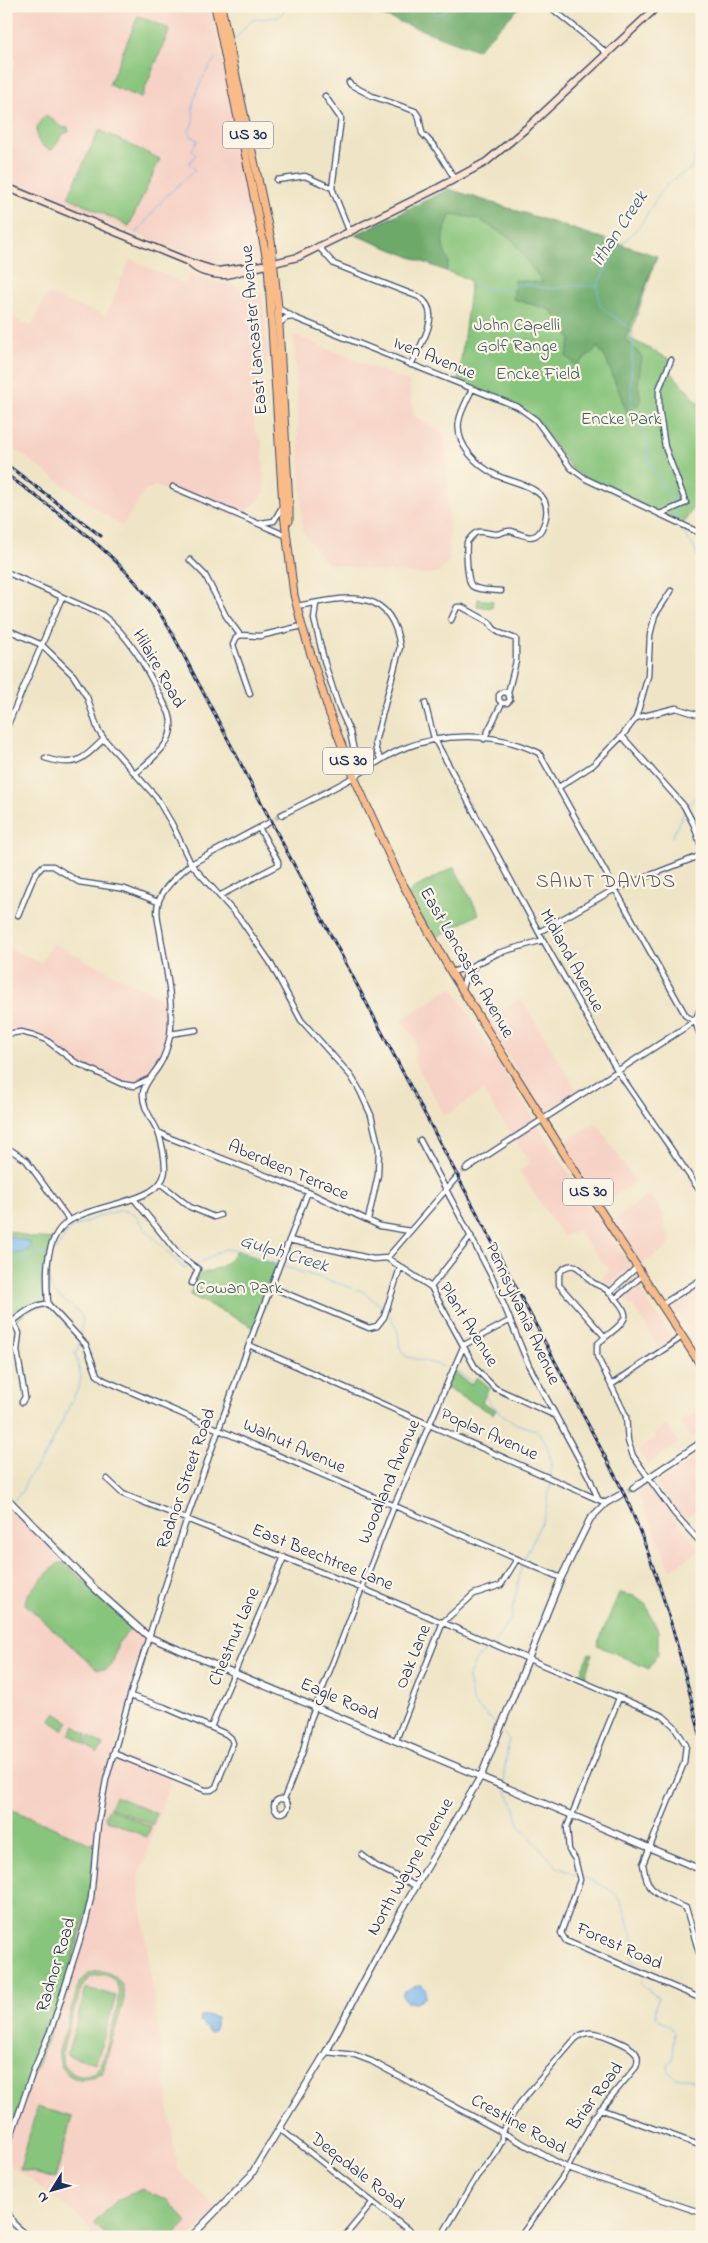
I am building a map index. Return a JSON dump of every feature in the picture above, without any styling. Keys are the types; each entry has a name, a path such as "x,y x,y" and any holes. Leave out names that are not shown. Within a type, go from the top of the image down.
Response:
{"highway":[{"name":"East Lancaster Avenue","path":"220,7 268,227 283,506 297,606 329,712 354,777 399,877 451,972 542,1119 702,1367"},
{"name":"East Lancaster Avenue","path":"271,265 278,308 290,505 288,536"}],"main road":[{"path":"6,188 189,262 217,270 256,264 271,265 298,257 318,246 350,233 455,180 486,162 608,54 658,6"}],"street":[{"path":"549,6 608,54"},
{"path":"349,82 351,85 372,96 414,111 419,117 422,133 435,146 455,180"},
{"path":"326,96 341,119 332,188 350,233"},
{"path":"277,180 304,176 332,188"},
{"path":"318,246 334,264 419,297 427,304 431,313 430,324 411,365"},
{"name":"Iven Avenue","path":"278,308 295,318 518,407 536,420 571,468 586,479 702,534"},
{"path":"279,324 286,318 295,318"},
{"path":"660,514 686,503 665,447 659,408 659,389 671,360"},
{"path":"472,389 459,421 460,437 463,445 474,459 489,471 537,491 544,501 547,510 541,531 533,537 526,537 508,531 496,534 482,530 476,532 467,542 470,583 475,588 501,591"},
{"path":"173,486 288,536"},
{"path":"260,523 274,521 280,514 283,506"},
{"path":"190,560 205,575 226,616 240,635"},
{"name":"Hilaire Road","path":"6,572 101,614 114,624 131,646 169,713 172,726 166,744 134,774"},
{"path":"559,787 592,766 622,736 636,718 648,676 650,635 655,615 671,591"},
{"path":"6,729 62,597"},
{"path":"297,606 357,598 372,602 385,609 396,624 400,647 376,742 376,750 381,760"},
{"path":"316,603 314,619 325,664 338,705 350,732 354,751 366,769"},
{"path":"451,620 457,607 462,607 489,622 500,633 516,639 516,661 508,692 510,700 507,703 502,703"},
{"path":"250,694 233,645 236,638 240,635 260,636 302,626"},
{"path":"6,629 42,646 73,674 82,687 98,730 104,739 156,798 172,824 191,864 221,895 270,962 301,1020 351,1076 371,1115 379,1149 378,1175 368,1220"},
{"path":"502,703 499,700 499,695 503,692 508,692"},
{"name":"Midland Avenue","path":"425,702 434,738 543,940 617,1070 702,1194"},
{"path":"484,739 502,703"},
{"path":"636,718 676,708 702,716"},
{"path":"622,736 684,806 694,825 702,849"},
{"path":"281,815 354,777 400,749 434,738 484,739 525,746 539,752 686,1016 695,1021 702,1041"},
{"path":"45,758 60,762 78,761 85,758 104,739"},
{"path":"6,1326 28,1311 45,1303 48,1304 47,1272 50,1252 58,1231 69,1220 82,1213 134,1199 160,1183 165,1170 158,1131 146,1109 143,1093 150,1078 161,1063 170,1034 170,1002 158,917 158,902 181,872 191,864 270,822"},
{"path":"221,895 278,866 278,860 259,828"},
{"path":"539,932 615,889 702,855"},
{"path":"18,915 35,874 43,866 53,866 79,882 125,889 158,902"},
{"path":"451,972 478,964 498,953 543,940"},
{"path":"462,989 466,975 478,964"},
{"path":"466,1169 695,1021 702,1004"},
{"path":"170,1034 196,1030"},
{"path":"6,1034 21,1032 33,1034 46,1040 76,1062 122,1084 134,1086 143,1093"},
{"path":"134,1086 150,1078"},
{"name":"Aberdeen Terrace","path":"158,1131 170,1138 308,1192 380,1226 410,1231"},
{"name":"Pennsylvania Avenue","path":"420,1140 494,1281 529,1366 590,1480 598,1499"},
{"path":"6,1147 26,1160 69,1220"},
{"path":"289,1240 373,1258 387,1258 457,1177"},
{"path":"160,1183 190,1207 214,1217 220,1215"},
{"name":"Radnor Street Road","path":"106,1780 130,1696 187,1518 271,1286 308,1192"},
{"path":"134,1199 180,1256 191,1266 198,1269 192,1282"},
{"path":"430,1287 471,1236"},
{"name":"Plant Avenue","path":"387,1258 430,1287 476,1369 495,1388 554,1415"},
{"path":"605,1337 561,1288 558,1282 559,1274 567,1267 576,1266 594,1284 602,1287 609,1293 624,1311 625,1317 605,1337 597,1345 595,1351 626,1416 630,1450 674,1513 702,1544"},
{"path":"609,1293 637,1267"},
{"path":"271,1286 369,1328 377,1326 384,1317 400,1268"},
{"path":"615,1299 643,1274"},
{"path":"661,1304 702,1279"},
{"name":"Walnut Avenue","path":"48,1304 86,1345 97,1375 104,1380 561,1578"},
{"path":"13,1321 19,1333 18,1350 25,1397 22,1402"},
{"path":"464,1345 509,1321"},
{"path":"611,1385 682,1336"},
{"name":"Woodland Avenue","path":"284,1800 303,1751 307,1731 316,1706 361,1588 394,1506 464,1345"},
{"name":"Poplar Avenue","path":"249,1346 547,1476 606,1504"},
{"path":"633,1488 702,1442"},
{"name":"East Beechtree Lane","path":"107,1479 123,1494 361,1588 663,1716 674,1726 686,1745 684,1763 643,1864 645,1879 653,1893 686,1908 702,1963"},
{"name":"North Wayne Avenue","path":"191,2237 244,2184 280,2129 326,2052 416,1886 481,1776 561,1578 590,1519 606,1504 620,1495"},
{"name":"Eagle Road","path":"6,1497 94,1588 149,1637 702,1870"},
{"name":"Chestnut Lane","path":"210,1727 284,1557"},
{"name":"Oak Lane","path":"396,1740 443,1622 474,1594 501,1585 517,1559"},
{"path":"113,1753 206,1790 211,1790 216,1787 233,1743 232,1738 226,1734 164,1707 130,1696"},
{"name":"Forest Road","path":"620,1698 570,1814 567,1827 567,1841 580,1873 580,1880 561,1933 566,1941 702,1999"},
{"name":"Radnor Road","path":"6,2151 32,2074 52,2027 88,1913 98,1824 106,1780"},
{"path":"362,1855 376,1866 416,1886"},
{"name":"Briar Road","path":"502,2132 520,2103 537,2081 575,2040 588,2033 600,2034 628,2047 636,2053 638,2059 636,2067 600,2109 584,2134 568,2168 521,2236"},
{"name":"Crestline Road","path":"326,2052 355,2056 371,2061 568,2168 702,2213"},
{"path":"600,2109 702,2146"},
{"path":"6,2128 13,2130"},
{"name":"Deepdale Road","path":"280,2129 417,2237"},
{"path":"441,2237 477,2176 493,2157 502,2141 502,2132"},
{"path":"344,2237 373,2202"},
{"path":"6,2209 14,2224 29,2237"}],"shaded area":[{"path":"6,6 210,6 219,42 260,256 257,260 232,266 212,263 66,208 6,181 6,86 16,61 6,56"},
{"path":"130,259 185,284 189,273 262,294 268,353 257,399 254,430 262,441 265,493 240,518 155,486 144,491 122,527 6,443 6,315 32,326 47,294 106,316"},
{"path":"294,335 409,382 414,416 445,434 450,560 439,572 427,575 371,570 326,563 303,532"},
{"path":"52,943 170,1002 170,1034 167,1048 150,1078 135,1083 120,1083 75,1062 46,1040 21,1032 6,1034 6,946 41,963"},
{"path":"453,987 477,1030 597,1217 589,1223 598,1217 630,1266 610,1285 601,1278 609,1270 578,1231 579,1229 563,1237 519,1171 530,1163 483,1091 445,1116 414,1061 416,1039 401,1020"},
{"path":"521,999 577,1090 543,1113 486,1020"},
{"path":"596,1122 635,1181 601,1205 562,1144"},
{"path":"650,1195 663,1215 664,1228 670,1237 669,1246 642,1264 613,1220"},
{"path":"697,1285 702,1293 702,1351 671,1302"},
{"path":"638,1286 672,1339 659,1348 633,1305 631,1306 625,1299"},
{"path":"702,1408 702,1432 692,1439 680,1422"},
{"path":"667,1425 679,1443 647,1465 639,1450 656,1438 654,1434"},
{"path":"702,1454 702,1506 684,1518 674,1508 657,1484"},
{"path":"648,1485 700,1550 671,1570 638,1493"},
{"path":"6,1497 94,1588 149,1637 113,1753 172,1776 138,1880 177,2169 218,2210 191,2237 88,2237 92,2229 71,2210 6,2162 6,2151 96,1846 6,1807"}],"green space":[{"path":"356,6 521,6 477,50"},
{"path":"138,16 170,29 141,98 109,85"},
{"path":"46,115 64,128 68,127 69,132 64,133 52,150 41,144 37,135 38,125"},
{"path":"99,130 160,159 129,226 68,197"},
{"name":"Encke Park","path":"449,189 657,256 629,338 671,360 668,369 702,407 702,493 683,524 586,479 571,468 536,419 518,407 458,383 470,290 469,280 355,235"},
{"path":"449,189 657,256 625,338 642,357 638,382 641,402 628,415 606,359 598,347 576,366 566,356 571,339 551,310 513,299 515,280 543,283 512,239 478,219 451,214 443,238 444,249 449,261 446,271 356,235"},
{"path":"478,599 493,601 492,608 477,606"},
{"path":"454,867 479,914 433,939 408,895 411,890"},
{"path":"6,1229 28,1237 53,1239 50,1251 48,1304 28,1311 6,1327"},
{"name":"Cowan Park","path":"236,1250 280,1266 255,1328 190,1295 197,1275 224,1264 233,1256"},
{"path":"453,1371 471,1385 477,1377 489,1387 482,1402 496,1410 493,1414 446,1388"},
{"path":"58,1563 65,1563 133,1626 118,1643 112,1665 106,1669 97,1669 25,1604 33,1588"},
{"path":"619,1593 634,1596 646,1605 658,1631 658,1653 649,1669 597,1645"},
{"path":"589,1653 592,1654 585,1677 580,1674"},
{"path":"55,1713 69,1722 63,1730 50,1721"},
{"path":"75,1726 88,1735 83,1743 69,1734"},
{"path":"90,1736 103,1745 98,1753 84,1744"},
{"path":"115,1796 157,1814 152,1825 110,1807"},
{"path":"6,1807 96,1846 91,1898 52,2027 16,2119 6,2111"},
{"path":"109,1808 151,1827 147,1837 107,1820 105,1817"},
{"path":"105,1972 118,1979 123,1988 124,1999 102,2074 78,2079 71,2077 62,2067 59,2051 79,1983 90,1973","holes":["106,1976 114,1979 118,1986 119,1995 105,2053 100,2066 92,2074 87,2076 76,2075 67,2068 62,2058 70,2023 82,1987 89,1978"]},
{"path":"86,1988 116,1996 96,2063 67,2055"},
{"path":"37,2107 72,2117 55,2179 20,2169"},
{"path":"142,2189 168,2200 187,2222 172,2237 108,2237 94,2223 117,2200"}],"water":[{"path":"6,1236 30,1242 31,1248 24,1252 6,1254"},
{"path":"422,1985 426,1990 425,1998 416,2002 406,2002 402,1996 403,1992"},
{"path":"207,2015 216,2018 214,2031 209,2032 200,2022 201,2016"}],"waterway":[{"path":"234,41 251,20 278,17 283,12 283,6"},
{"path":"430,6 435,14 443,13 449,6"},
{"path":"136,234 164,198 195,170 189,163 196,155 192,150 198,140 192,137 189,131 193,121 193,105 200,84 216,58"},
{"name":"Ithan Creek","path":"674,505 673,499 649,462 647,444 632,409 633,331 600,306 597,286 614,253 641,224 662,190 671,181 690,169 694,162 702,125"},
{"path":"471,281 485,289 509,288 522,284 553,289 568,286 597,286"},
{"name":"Ithan Creek","path":"675,509 677,520"},
{"name":"Ithan Creek","path":"678,524 695,549 702,569"},
{"name":"Ithan Creek","path":"687,807 702,789"},
{"name":"Ithan Creek","path":"672,837 685,810"},
{"name":"Gulph Creek","path":"51,1251 56,1250 69,1230 97,1217 121,1210 134,1214 146,1230 181,1266 186,1268 192,1266"},
{"name":"Gulph Creek","path":"196,1265 224,1249 236,1250 278,1265"},
{"name":"Gulph Creek","path":"6,1262 47,1253"},
{"path":"21,1260 45,1278"},
{"name":"Gulph Creek","path":"282,1266 362,1291 383,1307"},
{"path":"49,1280 53,1292 81,1314 83,1319 80,1337"},
{"name":"Gulph Creek","path":"389,1314 398,1332 400,1348 405,1356 450,1368"},
{"path":"14,1501 48,1451 79,1386 81,1377 75,1353 78,1350 79,1341"},
{"name":"Gulph Creek","path":"457,1372 470,1380 500,1413 517,1424 536,1430 545,1441 551,1459 551,1478"},
{"name":"Gulph Creek","path":"524,1560 545,1514 551,1482"},
{"name":"Gulph Creek","path":"494,1643 511,1618 522,1564"},
{"name":"Gulph Creek","path":"491,1646 476,1659 468,1678 473,1703 497,1725"},
{"name":"Gulph Creek","path":"504,1734 509,1740 504,1772 505,1782"},
{"name":"Gulph Creek","path":"505,1789 513,1803 519,1824 557,1867 577,1875"},
{"name":"Gulph Creek","path":"580,1876 605,1887 618,1897 622,1903 632,1937 636,1943 631,1960 643,1969"},
{"name":"Gulph Creek","path":"642,1980 641,1984 658,1998 656,2015 674,2031 672,2060 668,2066 669,2072 676,2078 688,2078 702,2086"}],"tunnel":[{"path":"270,822 281,815"},
{"path":"457,1177 466,1169"},
{"path":"620,1495 633,1488"}],"railway":[{"path":"6,464 101,536"},
{"path":"6,474 76,527 119,564 156,608 172,633 621,1487 635,1518 658,1581 686,1677 702,1743"}],"district":[{"name":"SAINT DAVIDS","path":"606,882"}],"park label":[{"name":"John Capelli Golf Range","path":"517,336"},
{"name":"Encke Field","path":"538,375"}]}
